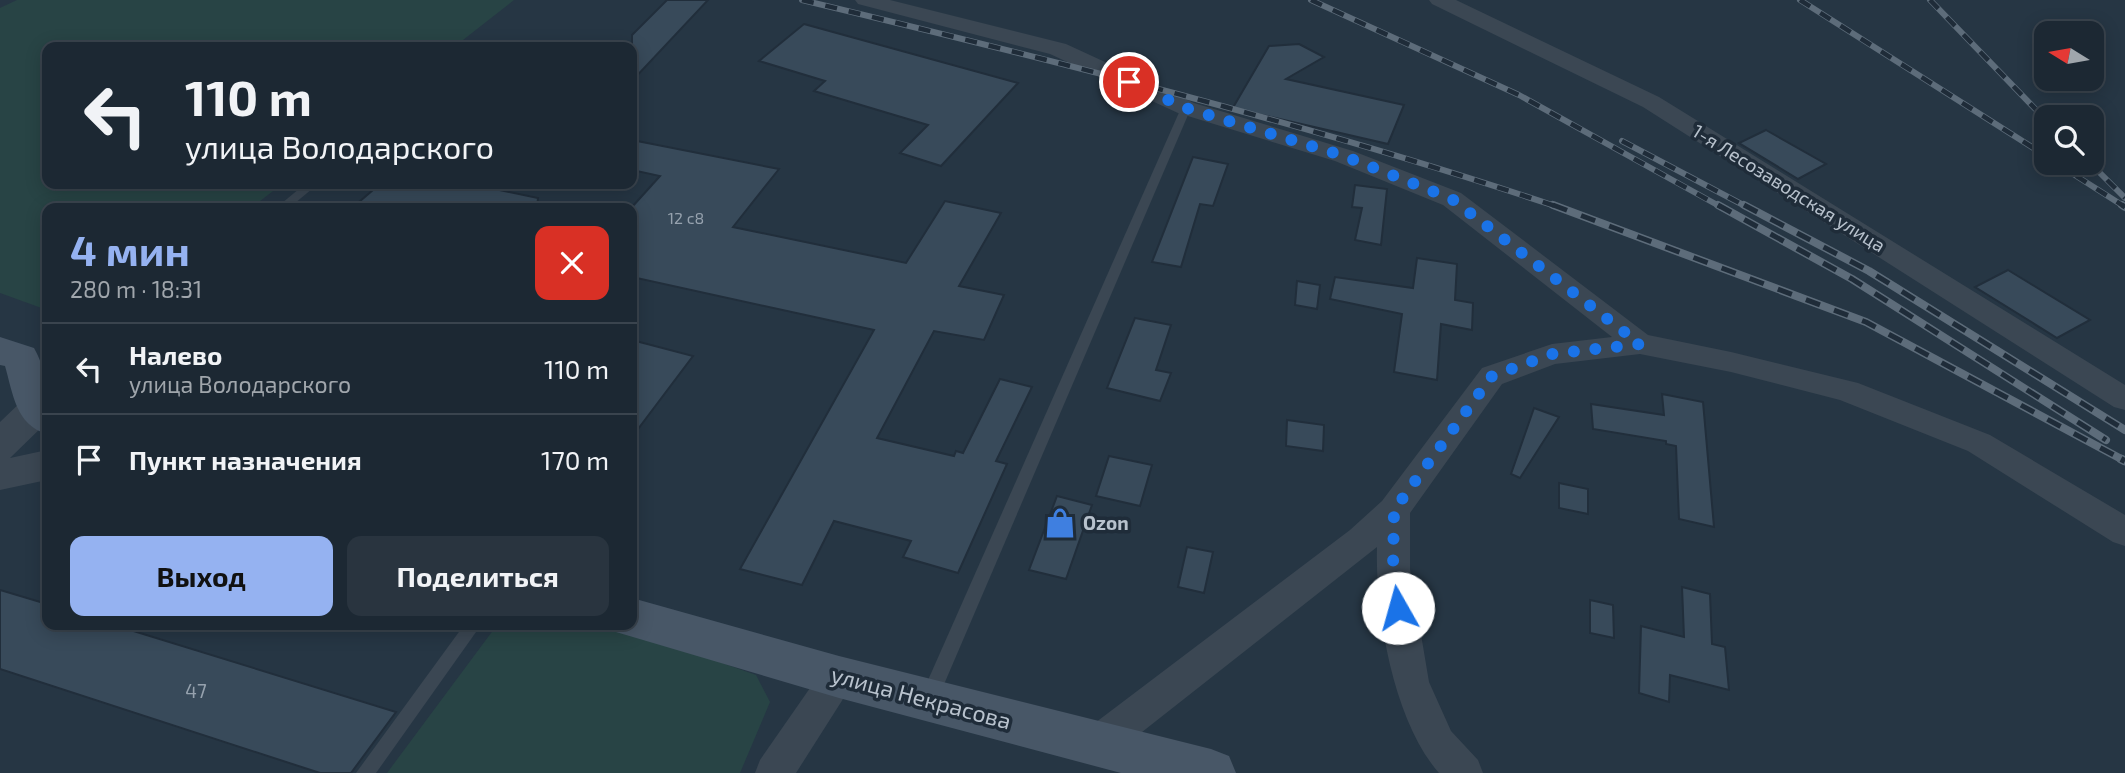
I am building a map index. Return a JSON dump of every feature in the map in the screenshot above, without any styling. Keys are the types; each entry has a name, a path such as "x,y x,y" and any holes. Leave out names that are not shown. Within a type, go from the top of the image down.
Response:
{"main road":[{"path":"0,349 21,358 42,405"},
{"name":"улица Некрасова","path":"637,619 928,701 1211,773"}],"street":[{"path":"865,0 1058,49 1186,108 1344,156 1452,199 1640,344"},
{"name":"1-я Лесозаводская улица","path":"1439,0 1469,9 1651,102 2125,400"},
{"path":"1096,745 1362,540 1394,510 1492,376 1552,354 1640,344 1731,362 1847,391 1979,443 2125,532"},
{"path":"0,446 42,412"},
{"path":"0,475 42,466"},
{"path":"1394,510 1393,569 1410,682 1438,744 1464,773"},
{"path":"774,773 839,677"}],"lane":[{"path":"928,701 1186,108"},
{"path":"288,203 306,189"},
{"path":"365,773 469,630"}],"green space":[{"path":"17,0 514,0 460,42 42,42 42,189 276,189 257,203 42,203 42,308 0,293 0,8"},
{"path":"493,630 629,630 756,675 770,702 740,773 387,773"}],"building":[{"path":"667,0 708,0 637,76 637,42 632,42 632,35"},
{"path":"804,24 1018,83 941,166 900,153 928,125 814,91 825,81 759,61"},
{"path":"1299,44 1324,57 1286,79 1404,105 1388,144 1236,109 1231,111 1269,46"},
{"path":"1766,130 1826,164 1798,179 1739,143"},
{"path":"637,141 779,169 733,227 906,263 945,201 1001,213 959,286 1004,295 984,340 934,331 877,438 954,456 956,451 963,453 1000,379 1032,387 996,461 1007,464 958,573 903,557 911,541 834,521 802,585 740,569 874,330 637,278 636,203 660,176 637,171"},
{"path":"1193,157 1228,164 1213,206 1200,204 1181,267 1152,262"},
{"path":"1355,185 1387,189 1381,245 1355,240 1362,208 1352,207"},
{"path":"374,189 495,189 538,198 538,203 358,203"},
{"path":"1417,258 1457,264 1455,300 1473,303 1472,330 1441,324 1437,380 1394,372 1402,314 1330,299 1335,277 1413,288"},
{"path":"2008,270 2090,320 2057,338 1975,287"},
{"path":"1297,281 1320,285 1317,309 1295,305"},
{"path":"1135,318 1171,325 1156,370 1171,373 1160,401 1107,388"},
{"path":"637,341 693,356 637,430"},
{"path":"1662,394 1703,402 1714,527 1679,519 1676,446 1666,444 1666,441 1593,429 1591,404 1664,415"},
{"path":"1534,408 1559,417 1520,478 1511,474"},
{"path":"1287,420 1324,425 1323,451 1286,446"},
{"path":"1109,456 1152,465 1140,506 1096,496"},
{"path":"1559,483 1588,489 1588,514 1559,508"},
{"path":"1057,496 1092,505 1066,579 1029,570"},
{"path":"1187,547 1213,552 1204,593 1178,587"},
{"path":"1682,587 1710,594 1712,644 1725,647 1729,690 1670,675 1669,702 1639,693 1641,626 1684,637"},
{"path":"0,590 42,603 42,630 130,630 396,712 351,773 320,773 0,669"},
{"path":"1590,600 1613,605 1614,638 1590,633"}],"railway":[{"path":"802,0 1087,70 1277,121 1558,207"},
{"path":"1311,0 1519,95 1721,207"},
{"path":"1800,0 2034,148"},
{"path":"1930,0 2034,108"},
{"path":"1622,141 1747,207"},
{"path":"2075,175 2125,207 2122,205"},
{"path":"2102,175 2125,198"},
{"path":"1553,205 1866,322 2125,461 2121,459"},
{"path":"1718,205 1852,279 2106,440"},
{"path":"1744,205 1869,271 2125,430"}],"place":[{"name":"Ozon","path":"1060,523"}],"route":[{"path":"1129,82 1186,108 1344,156 1452,199 1640,344 1552,354 1492,376 1394,510 1393,569 1398,608"}]}
